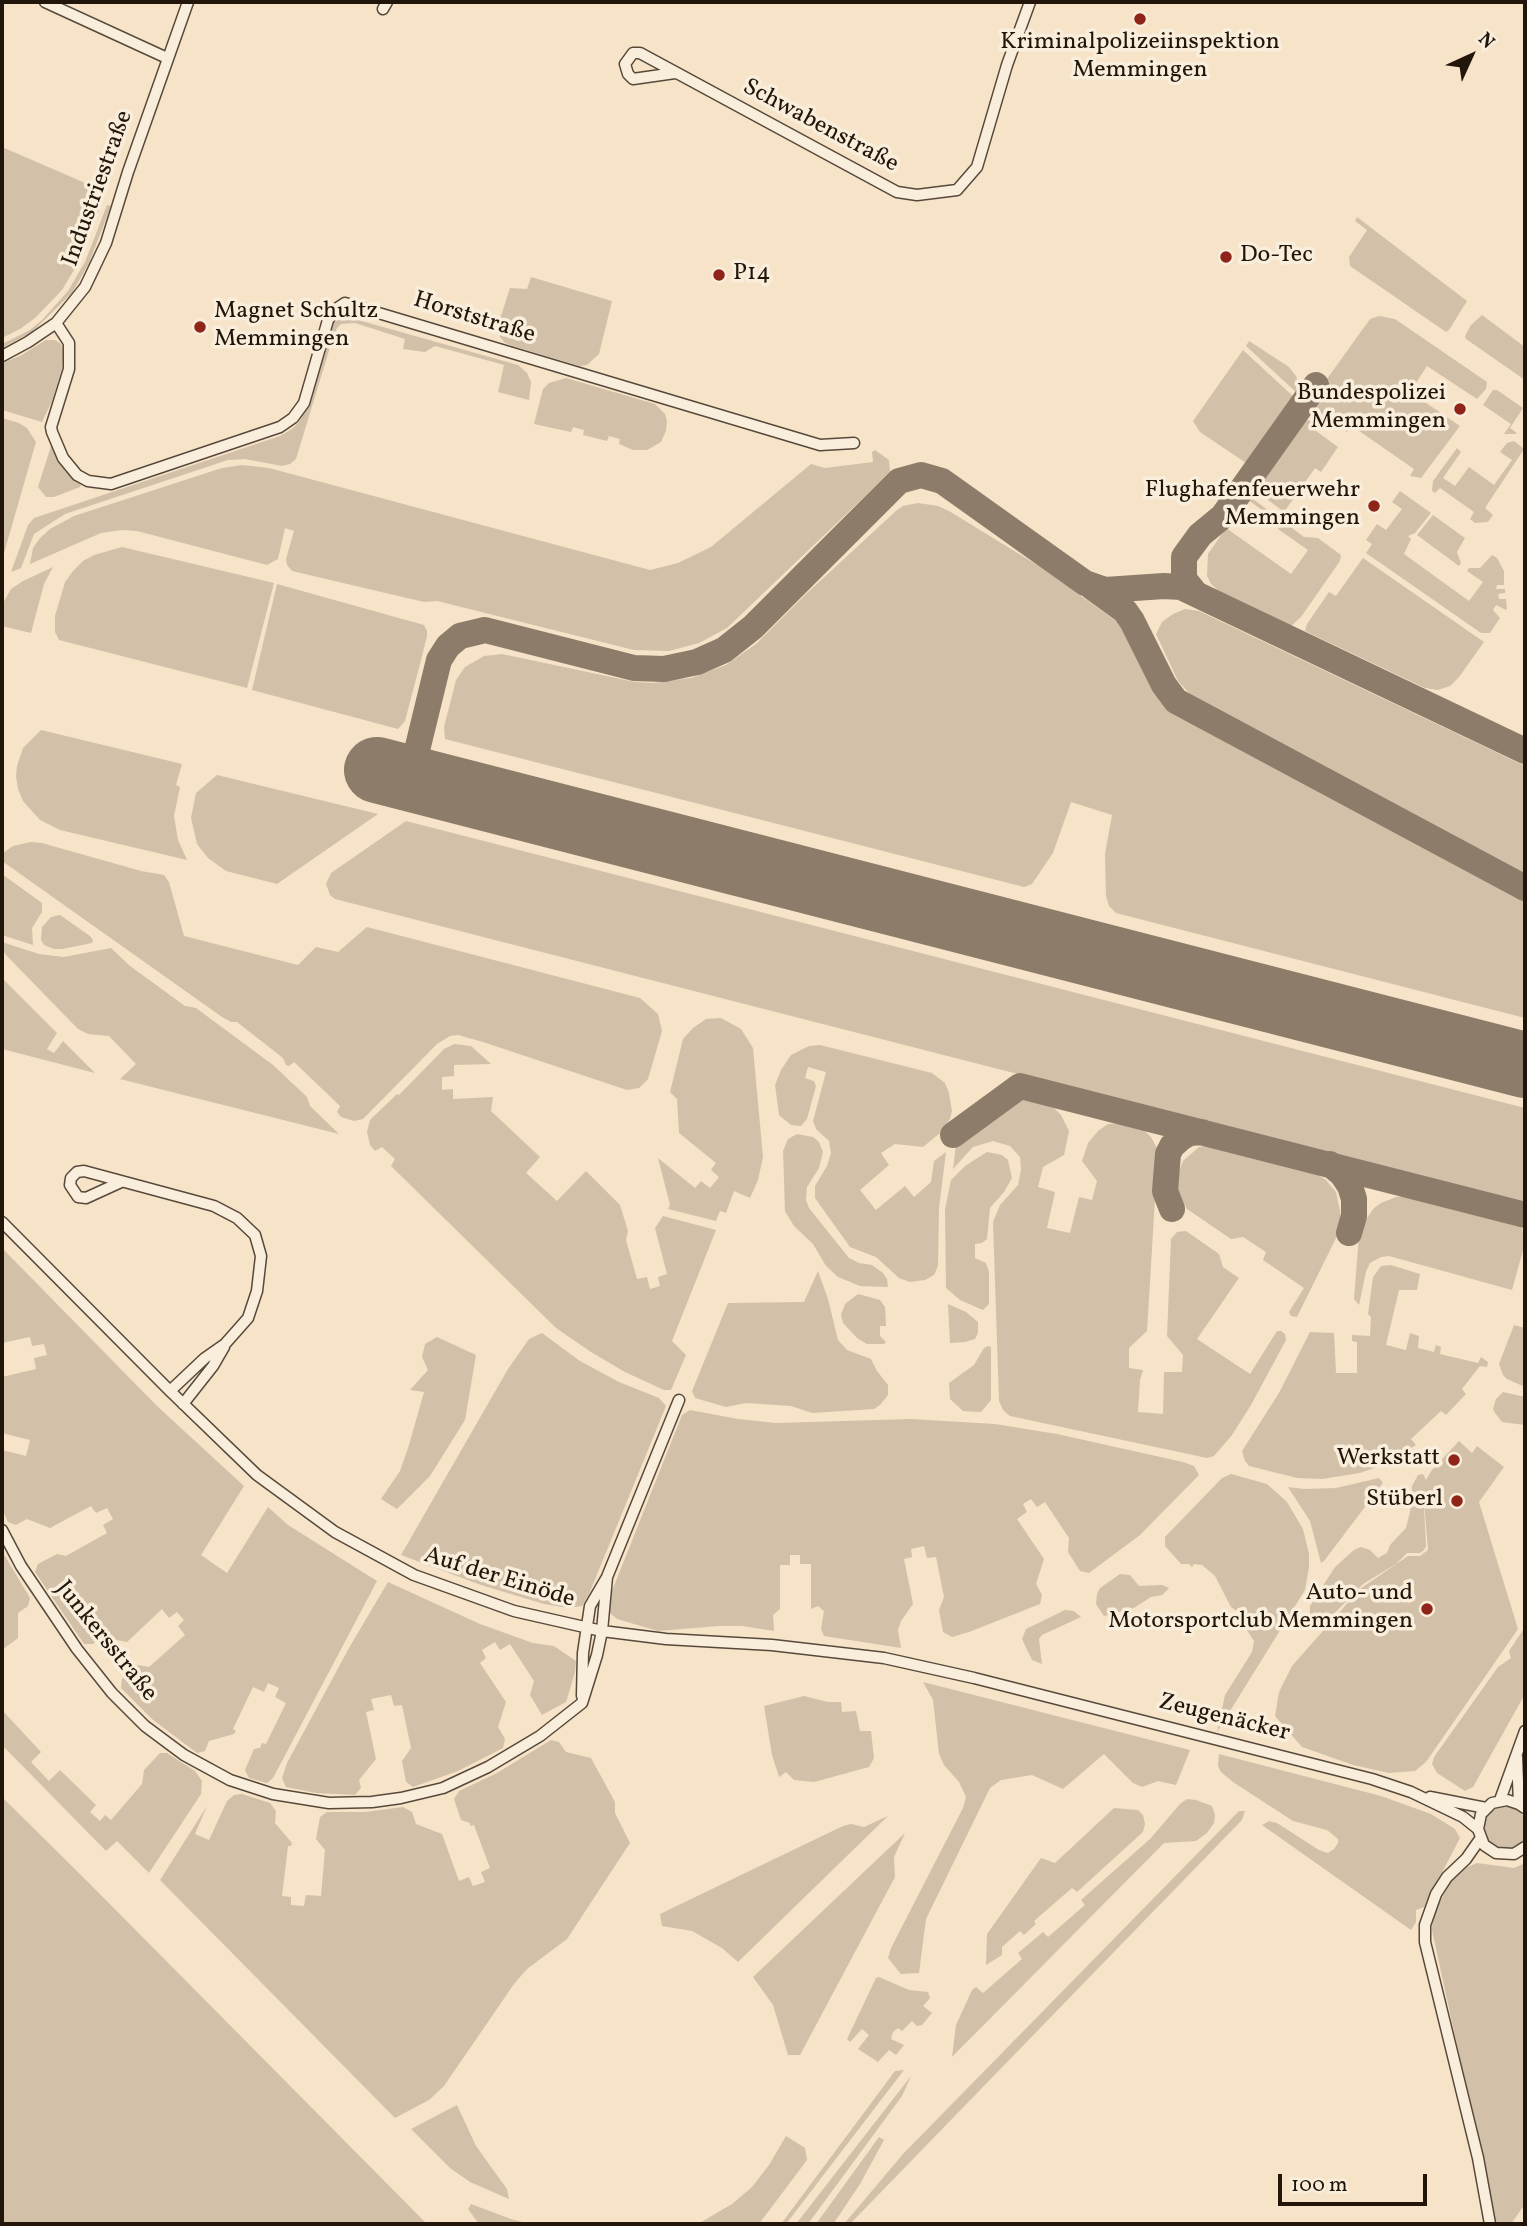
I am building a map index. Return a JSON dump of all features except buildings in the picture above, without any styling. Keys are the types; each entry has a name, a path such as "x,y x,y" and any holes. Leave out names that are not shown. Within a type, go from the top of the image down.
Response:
{"street":[{"path":"45,2 167,58"},
{"name":"Industriestraße","path":"2,356 36,338 55,323 86,287 100,258 188,2"},
{"name":"Schwabenstraße","path":"675,73 897,192 917,195 957,190 977,167 1007,65 1030,2"},
{"name":"Horststraße","path":"55,323 69,343 69,369 51,427 52,432 63,458 77,475 88,481 111,484 280,427 293,418 303,403 328,320 336,309 345,303 820,445 854,443"},
{"path":"121,1182 214,1206 237,1218 255,1235 261,1256 257,1291 248,1318 225,1344 183,1404"},
{"name":"Auf der Einöde","path":"2,1222 183,1404 282,1496 393,1565 444,1588 514,1611 602,1631 667,1639 772,1645 884,1658 1026,1692"},
{"path":"170,1391 205,1358 225,1344"},
{"path":"582,1703 585,1627 590,1606 607,1577 679,1400"},
{"name":"Junkersstraße","path":"2,1530 21,1566 71,1640 112,1693 145,1726 184,1755 230,1780 273,1794 329,1803 372,1802 443,1788 488,1767 540,1736 582,1703"},
{"path":"582,1703 602,1631 607,1577"},
{"name":"Zeugenäcker","path":"1026,1692 1332,1767 1411,1792"},
{"path":"1490,2224 1478,2158 1425,1942 1425,1925 1431,1905 1447,1877 1466,1859 1479,1834 1481,1814 1500,1800 1525,1731"},
{"path":"1500,1800 1522,1806 1516,1753"},
{"path":"1411,1792 1486,1808"},
{"path":"1411,1792 1463,1817 1489,1850 1496,1853"},
{"path":"1466,1859 1496,1853 1514,1854 1525,1847"}],"shaded area":[{"path":"2,147 106,192 80,260 62,290 35,318 2,338"},
{"path":"107,205 111,206 89,263 72,293 32,332 2,348 2,344 30,330 42,320 68,291 85,262"},
{"path":"1357,217 1467,301 1449,330 1446,332 1350,266 1349,257 1367,230 1355,221"},
{"path":"531,277 612,301 599,354 587,365 580,366 513,346 500,337 499,322 510,288 527,289"},
{"path":"1482,315 1525,347 1525,380 1466,339 1471,325"},
{"path":"344,316 518,365 527,373 531,382 529,400 498,392 504,365 435,346 425,352 403,349 405,339 355,323 341,324 331,344 296,459 290,464 282,466 245,459 228,460 65,514 34,534 21,568 11,572 28,525 34,518 280,436 292,429 306,410 330,328"},
{"path":"1379,316 1395,319 1487,382 1486,389 1477,399 1427,366 1410,392 1460,426 1421,478 1410,476 1414,469 1352,426 1347,432 1320,413 1315,404 1314,397 1370,319"},
{"path":"46,340 55,340 61,344 64,352 63,365 52,401 42,422 2,410 2,363 20,356"},
{"path":"1249,341 1289,367 1299,384 1298,394 1246,346"},
{"path":"1243,350 1295,398 1249,465 1200,432 1193,421"},
{"path":"566,378 655,404 665,414 667,421 661,442 647,450 633,450 619,444 620,439 609,436 607,441 583,435 584,430 573,427 571,432 534,424 543,389 549,383"},
{"path":"1493,390 1523,408 1510,428 1517,433 1504,434 1511,424 1483,405"},
{"path":"2,418 27,428 36,442 4,553 2,552"},
{"path":"1307,420 1315,422 1312,428 1338,447 1321,472 1315,468 1284,512 1255,490 1301,423"},
{"path":"1514,441 1524,449 1485,508 1493,515 1488,522 1475,523 1470,519 1474,512 1440,488 1435,493 1432,491 1433,481 1457,448 1461,452 1443,478 1455,486 1469,467 1494,485 1512,460 1500,452 1507,443"},
{"path":"51,446 65,471 81,485 54,497 46,497 38,487"},
{"path":"875,450 889,460 890,471 861,500 727,628 699,643 669,651 634,650 437,601 424,602 292,571 286,559 294,531 285,528 278,559 267,565 137,531 122,530 101,533 30,564 33,548 40,538 50,529 74,516 222,468 242,465 269,468 650,570 678,563 711,547 811,464 825,468 873,462 872,452"},
{"path":"1400,491 1431,513 1415,533 1408,536 1411,539 1404,554 1469,601 1483,582 1467,571 1469,568 1480,568 1492,555 1497,558 1504,571 1504,585 1497,585 1496,589 1505,589 1505,593 1498,594 1499,599 1506,599 1507,609 1496,605 1493,610 1500,618 1490,633 1481,633 1366,553 1372,544 1366,540 1377,524 1386,530 1402,509 1392,502"},
{"path":"1249,496 1304,537 1318,538 1341,555 1340,561 1301,617 1291,626 1221,593 1207,576 1208,554 1226,528 1291,574 1308,550 1278,529 1281,524 1247,499"},
{"path":"918,503 949,511 1042,568 1126,628 1160,699 1179,716 1525,901 1525,1018 1116,913 1109,906 1106,896 1105,854 1112,815 1071,802 1053,853 1032,884 1024,887 445,739 444,727 456,680 465,667 484,656 502,654 635,682 653,683 691,678 726,665 756,644 897,510"},
{"path":"1433,515 1465,538 1457,552 1461,563 1459,566 1417,535"},
{"path":"122,547 274,583 247,688 59,640 55,632 55,616 65,582 83,561"},
{"path":"1363,558 1484,642 1450,686 1438,690 1425,688 1305,631 1329,592 1336,596"},
{"path":"53,567 44,584 31,633 2,626 2,605 11,589"},
{"path":"277,584 424,625 427,636 420,664 405,721 398,729 252,690"},
{"path":"1185,609 1199,611 1525,766 1525,877 1248,730 1190,694 1178,681 1156,634 1162,622"},
{"path":"41,730 182,764 176,785 180,787 174,816 178,840 187,860 60,830 40,820 23,801 16,776 23,748"},
{"path":"217,775 378,814 277,884 226,871 208,858 197,844 191,818 196,793"},
{"path":"406,821 1525,1108 1525,1204 335,899 330,895 326,884 331,873"},
{"path":"31,842 164,875 169,882 184,936 298,965 316,947 338,952 367,927 640,998 658,1014 662,1031 648,1079 639,1088 627,1090 458,1035 450,1036 437,1044 363,1119 354,1121 341,1117 337,1112 340,1106 294,1062 286,1065 283,1058 237,1022 222,1017 2,861 3,853 13,846"},
{"path":"2,874 42,903 42,912 32,928 33,945 2,935"},
{"path":"60,915 90,936 92,943 62,949 44,945 41,940 42,927 51,917"},
{"path":"2,942 39,954 64,957 111,948 130,966 185,1006 196,1008 273,1065 307,1097 310,1106 339,1134 120,1079 136,1064 109,1036 88,1034 78,1029 6,955"},
{"path":"2,978 57,1033 47,1049 54,1053 63,1041 95,1073 2,1049"},
{"path":"721,1018 741,1029 753,1048 763,1157 758,1180 750,1198 734,1191 726,1213 720,1211 716,1221 668,1209 670,1205 658,1158 695,1188 701,1181 710,1188 719,1177 711,1170 716,1163 679,1133 677,1099 670,1092 683,1039 706,1019"},
{"path":"454,1044 471,1046 491,1064 454,1065 454,1076 442,1077 442,1090 453,1089 453,1099 493,1097 491,1111 540,1157 526,1173 557,1201 586,1171 620,1205 637,1279 647,1277 650,1289 660,1286 658,1277 667,1274 655,1228 663,1216 716,1230 672,1341 686,1355 671,1390 664,1390 625,1372 556,1328 391,1166 395,1159 382,1147 375,1151 370,1145 367,1132 370,1120 444,1049"},
{"path":"820,1045 932,1073 945,1083 952,1111 940,1133 923,1147 895,1144 881,1153 889,1165 860,1190 876,1210 905,1186 914,1197 931,1182 934,1161 946,1152 939,1208 938,1266 934,1275 925,1280 910,1282 899,1278 876,1257 850,1247 815,1198 815,1186 831,1153 829,1141 816,1129 813,1121 826,1072 808,1067 805,1078 814,1081 816,1086 807,1119 801,1126 791,1125 779,1115 775,1085 791,1055 809,1046"},
{"path":"1021,1100 1049,1103 1061,1115 1069,1131 1064,1155 1043,1167 1038,1187 1055,1192 1047,1228 1070,1233 1079,1197 1092,1200 1097,1181 1082,1161 1088,1143 1098,1131 1108,1124 1129,1123 1143,1129 1158,1150 1147,1331 1129,1348 1129,1368 1143,1370 1138,1412 1163,1414 1164,1372 1182,1372 1183,1355 1167,1336 1171,1239 1177,1232 1186,1231 1219,1254 1223,1267 1239,1278 1197,1339 1250,1374 1277,1331 1285,1334 1286,1340 1251,1405 1232,1435 1214,1456 1207,1458 1010,1416 1003,1410 999,1401 993,1222 1000,1205 1018,1185 1020,1157 1010,1146 993,1141 973,1147 953,1169 956,1145"},
{"path":"797,1134 813,1137 819,1142 823,1152 819,1168 807,1187 806,1200 809,1208 849,1258 872,1265 883,1273 888,1287 860,1286 838,1277 826,1266 813,1244 794,1226 785,1211 783,1151 788,1139"},
{"path":"1215,1144 1312,1171 1326,1180 1336,1192 1341,1216 1339,1232 1297,1317 1291,1316 1289,1312 1304,1288 1263,1260 1266,1252 1243,1237 1231,1239 1187,1209 1178,1194 1177,1177 1183,1161 1199,1147"},
{"path":"987,1152 1002,1155 1008,1160 1012,1178 990,1208 987,1239 975,1244 975,1258 986,1263 989,1272 989,1304 983,1310 960,1300 946,1288 945,1209 951,1180 965,1166"},
{"path":"1413,1196 1514,1221 1522,1228 1525,1243 1512,1290 1389,1256 1370,1263 1359,1305 1354,1299 1359,1235 1363,1224 1381,1203 1396,1197"},
{"path":"2,1248 157,1406 244,1486 201,1555 227,1573 268,1507 288,1525 377,1581 273,1778 267,1783 249,1778 245,1770 254,1749 260,1748 262,1743 266,1744 286,1703 275,1697 279,1688 268,1683 264,1692 253,1687 233,1729 236,1731 234,1734 209,1741 205,1751 197,1753 152,1719 121,1688 122,1679 138,1665 149,1667 185,1635 178,1626 184,1620 177,1612 169,1618 162,1609 127,1642 102,1637 93,1644 84,1644 35,1572 38,1564 57,1554 66,1556 107,1533 103,1525 113,1519 107,1508 96,1513 91,1506 50,1528 27,1519 16,1525 8,1522 2,1509 2,1450 26,1456 30,1440 2,1433 2,1377 36,1369 34,1358 47,1355 44,1344 32,1346 30,1337 2,1343"},
{"path":"1391,1265 1420,1274 1417,1290 1399,1290 1386,1345 1406,1350 1410,1333 1419,1336 1418,1348 1434,1352 1436,1345 1441,1347 1440,1354 1478,1363 1481,1357 1488,1362 1487,1367 1480,1366 1462,1389 1466,1394 1446,1415 1441,1411 1411,1439 1416,1445 1382,1465 1360,1473 1322,1479 1297,1478 1249,1466 1242,1451 1279,1393 1310,1332 1334,1333 1336,1373 1357,1373 1357,1342 1352,1341 1352,1335 1370,1336 1371,1317 1368,1314 1373,1277 1381,1266"},
{"path":"818,1271 838,1340 847,1350 871,1359 888,1385 888,1395 880,1405 874,1409 812,1413 791,1406 746,1403 726,1407 695,1398 692,1391 728,1303 804,1302"},
{"path":"858,1294 880,1300 885,1307 886,1326 880,1326 880,1336 886,1342 884,1344 867,1344 843,1323 841,1315 845,1304"},
{"path":"948,1304 966,1312 978,1322 975,1339 950,1343"},
{"path":"1514,1325 1525,1328 1525,1387 1507,1379 1499,1364"},
{"path":"542,1333 580,1361 619,1382 659,1398 666,1406 589,1594 582,1606 568,1608 544,1604 481,1585 401,1555 508,1369 529,1339"},
{"path":"437,1337 476,1355 465,1420 430,1476 397,1509 381,1499 400,1471 409,1445 424,1392 410,1390 428,1370 422,1357 425,1344"},
{"path":"988,1346 991,1347 991,1400 981,1412 963,1411 950,1399 949,1383 974,1365"},
{"path":"1503,1392 1525,1397 1525,1425 1502,1422 1495,1413 1493,1409 1496,1399"},
{"path":"690,1410 776,1423 911,1419 995,1424 1057,1434 1183,1462 1194,1466 1199,1475 1140,1535 1089,1573 1080,1571 1068,1552 1069,1538 1045,1502 1037,1507 1031,1499 1023,1504 1027,1512 1017,1519 1044,1559 1036,1584 1042,1595 1040,1604 952,1637 943,1632 939,1610 944,1597 936,1557 927,1558 924,1546 911,1549 912,1557 904,1559 913,1604 898,1630 901,1648 824,1636 821,1629 824,1611 818,1606 811,1609 811,1564 800,1564 800,1555 790,1555 790,1565 780,1565 780,1609 773,1615 774,1631 742,1626 718,1626 658,1631 617,1619 610,1613 608,1601 682,1415"},
{"name":"Auto- und Motorsportclub Memmingen","path":"1459,1441 1472,1453 1477,1446 1504,1467 1479,1502 1518,1629 1426,1762 1415,1771 1389,1773 1353,1765 1302,1747 1275,1716 1279,1692 1292,1666 1360,1589 1408,1556 1420,1556 1428,1550 1423,1489 1424,1550 1420,1553 1407,1553 1396,1564 1363,1584 1324,1624 1316,1621 1310,1614 1310,1606 1335,1567 1354,1550 1361,1547 1370,1550 1378,1558 1387,1553 1390,1545 1406,1528 1412,1486 1418,1475 1423,1474 1426,1480"},
{"path":"1231,1474 1267,1484 1287,1502 1303,1529 1309,1567 1305,1590 1217,1732 1225,1695 1252,1652 1254,1641 1239,1613 1231,1607 1215,1576 1202,1565 1194,1564 1192,1567 1189,1564 1181,1564 1165,1546 1165,1537 1222,1478"},
{"path":"1379,1478 1383,1483 1321,1563 1310,1521 1288,1487 1336,1488"},
{"path":"2,1551 30,1598 28,1606 18,1613 18,1638 2,1650"},
{"path":"1120,1574 1130,1575 1139,1586 1162,1585 1169,1588 1162,1595 1151,1597 1134,1608 1104,1616 1096,1604 1097,1594 1100,1588"},
{"path":"388,1582 480,1624 533,1643 554,1646 576,1661 566,1702 542,1715 530,1695 534,1681 510,1644 500,1650 495,1642 482,1650 486,1658 480,1663 506,1702 498,1727 505,1739 503,1748 458,1771 413,1787 406,1782 402,1761 411,1748 402,1705 394,1706 391,1695 371,1699 374,1710 366,1712 376,1759 359,1780 361,1788 355,1795 316,1793 286,1787 282,1778 287,1763"},
{"path":"1065,1610 1074,1611 1081,1617 1042,1635 1039,1639 1042,1664 1032,1660 1022,1639 1026,1629"},
{"path":"1525,1627 1525,1694 1473,1787 1465,1791 1437,1773 1432,1764 1434,1757 1498,1667 1511,1658 1509,1651"},
{"path":"923,1682 1190,1750 1176,1785 1158,1781 1142,1787 1133,1783 1104,1754 1063,1789 1032,1775 1001,1780 990,1788 926,1919 919,1973 901,1974 888,1958 891,1948 963,1808 966,1797 939,1754 933,1700"},
{"path":"804,1696 841,1702 842,1712 856,1711 860,1731 871,1731 874,1758 869,1767 814,1782 794,1780 786,1772 779,1777 772,1755 764,1706"},
{"path":"2,1710 41,1752 31,1762 49,1781 60,1770 96,1805 90,1812 100,1821 105,1815 111,1820 142,1784 144,1770 160,1753 167,1753 195,1771 202,1781 201,1794 149,1873 117,1841 106,1851 2,1745"},
{"path":"551,1740 559,1742 566,1752 591,1758 615,1802 615,1813 630,1843 567,1939 527,1969 514,1984 444,2086 429,2100 395,2118 160,1880 207,1806 195,1834 209,1840 227,1801 234,1795 242,1794 270,1803 276,1811 275,1823 292,1843 288,1846 282,1896 291,1897 291,1905 304,1906 306,1895 321,1896 325,1850 316,1839 320,1817 327,1812 365,1812 403,1807 412,1812 416,1824 442,1834 459,1881 469,1877 473,1886 485,1882 481,1872 490,1868 474,1825 470,1826 470,1823 461,1820 454,1799 459,1791 497,1773"},
{"path":"1219,1754 1381,1796 1431,1814 1455,1829 1460,1838 1424,1907 1416,1910 1416,1922 1411,1930 1262,1825 1269,1821 1277,1823 1328,1853 1338,1843 1338,1839 1327,1830 1293,1821 1233,1782 1218,1766"},
{"path":"2,1797 86,1880 427,2224 2,2224"},
{"path":"1187,1799 1212,1806 1214,1823 1207,1833 1196,1841 1164,1843 952,2057 956,2025 972,1990 976,1987 983,1993 1022,1959 1018,1953 1043,1932 1048,1937 1085,1905 1081,1900 1150,1839"},
{"path":"1505,1806 1521,1812 1527,1828 1521,1844 1505,1850 1489,1844 1483,1828 1489,1812"},
{"path":"1114,1808 1138,1810 1143,1815 1143,1832 1077,1892 1072,1888 1034,1921 1036,1924 1024,1935 1020,1931 1002,1947 1002,1955 986,1965 987,1934 1041,1858 1055,1863"},
{"path":"1239,1811 1245,1811 1242,1820 850,2224 844,2224 903,2154"},
{"path":"888,1816 738,1962 722,1948 692,1931 662,1926 660,1914 843,1826 851,1824 864,1827"},
{"path":"905,1833 894,1857 895,1877 800,2055 788,2055 773,2005 753,1977"},
{"path":"1477,1863 1514,1868 1525,1863 1525,2204 1511,2224 1493,2224 1432,1930 1433,1915 1451,1881 1463,1869"},
{"path":"876,1978 909,1990 928,1992 930,1998 923,2006 932,2013 922,2025 917,2026 912,2021 902,2031 898,2028 893,2032 891,2039 904,2045 896,2055 889,2050 878,2062 858,2049 869,2035 862,2029 850,2042 847,2039"},
{"path":"904,2070 786,2224 781,2224 895,2071"},
{"path":"911,2076 902,2096 808,2224 796,2224"},
{"path":"457,2105 476,2146 507,2189 509,2199 470,2182 450,2168 411,2129"},
{"path":"786,2136 805,2148 807,2160 759,2224 698,2224 732,2204 752,2187"},
{"path":"879,2137 884,2140 860,2184 833,2224 816,2224"},
{"path":"471,2204 530,2224 479,2224 468,2209"}],"taxiway":[{"path":"1196,594 1184,579 1184,557 1200,535 1223,516 1316,385"},
{"path":"410,779 439,660 448,646 460,636 485,630 634,668 664,669 697,662 724,650 753,627 899,481 921,475 942,481 1085,583 1105,590 1181,587 1525,751"},
{"path":"1092,587 1125,611 1164,685 1176,701 1525,888"},
{"path":"953,1135 1020,1086 1525,1215"},
{"path":"1172,1209 1165,1191 1168,1154 1181,1138 1190,1133 1202,1132"},
{"path":"1330,1164 1342,1174 1354,1199 1354,1216 1349,1233"}],"runway":[{"path":"377,770 1525,1065"}],"place":[{"name":"Kriminalpolizeiinspektion Memmingen","path":"1140,19"},
{"name":"Do-Tec","path":"1226,257"},
{"name":"P14","path":"719,275"},
{"name":"Magnet Schultz Memmingen","path":"200,327"},
{"name":"Bundespolizei Memmingen","path":"1460,409"},
{"name":"Flughafenfeuerwehr Memmingen","path":"1374,506"},
{"name":"Werkstatt","path":"1454,1460"},
{"name":"Stüberl","path":"1457,1501"},
{"name":"Auto- und Motorsportclub Memmingen","path":"1427,1609"}]}
